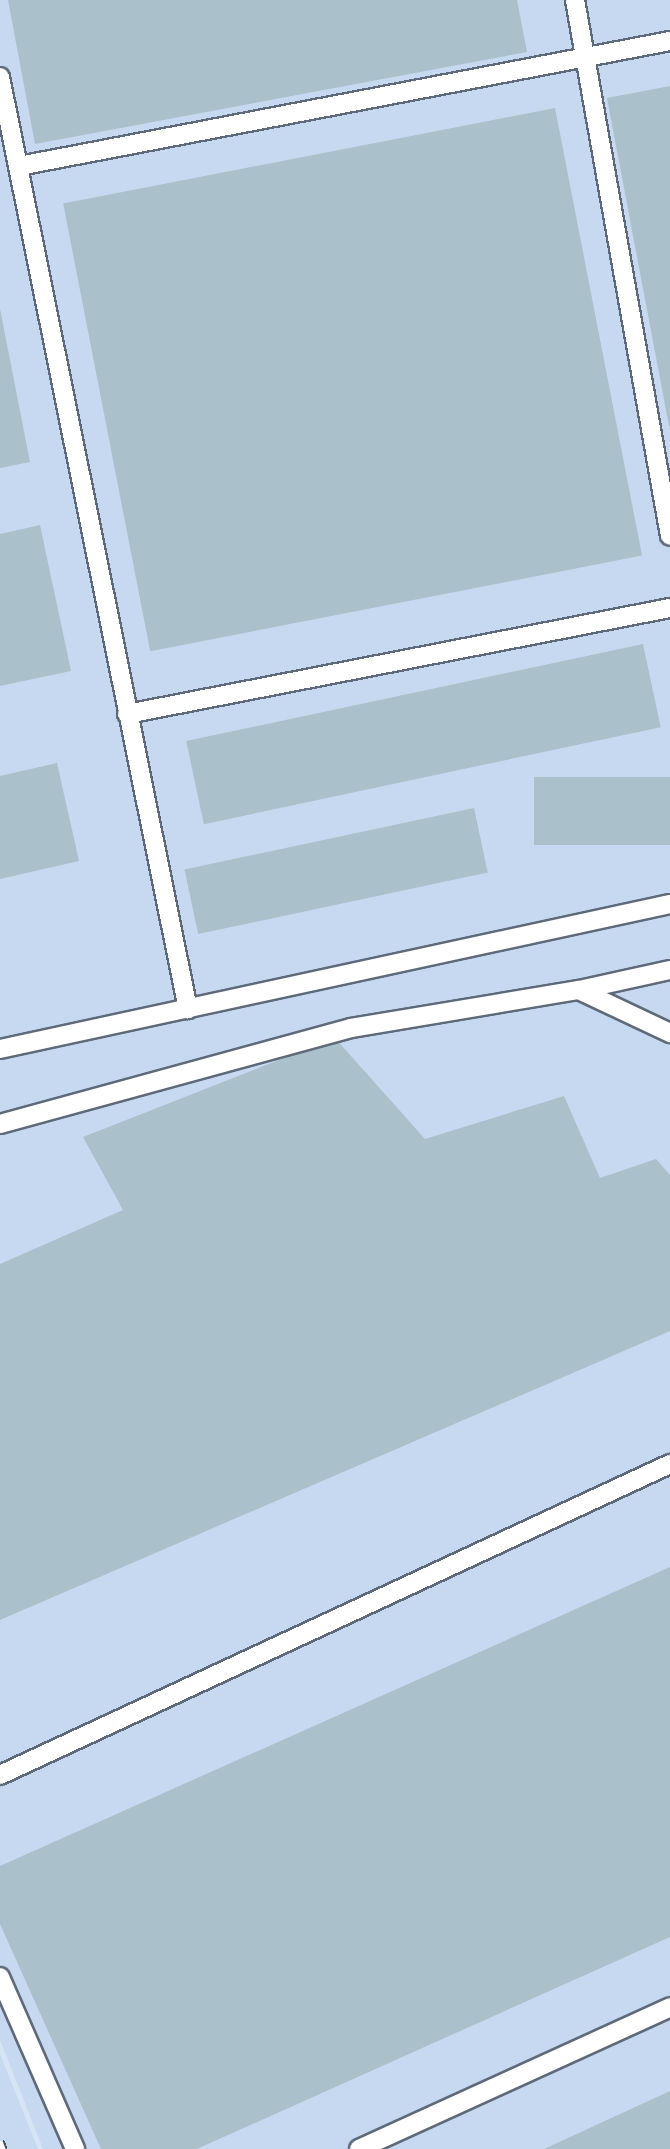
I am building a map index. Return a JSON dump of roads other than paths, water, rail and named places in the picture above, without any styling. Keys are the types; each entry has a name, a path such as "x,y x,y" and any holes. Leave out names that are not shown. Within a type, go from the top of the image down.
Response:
{"lane":[{"path":"575,0 670,536"},
{"path":"19,166 670,41"},
{"path":"0,77 188,1009"},
{"path":"127,714 670,608"},
{"path":"0,1049 670,904"},
{"path":"0,1124 351,1028 579,990 670,970"},
{"path":"579,990 670,1033"},
{"path":"0,1775 670,1464"},
{"path":"0,1977 75,2149"},
{"path":"359,2149 670,2007"}],"railway":[{"path":"0,2141 3,2149"}]}
